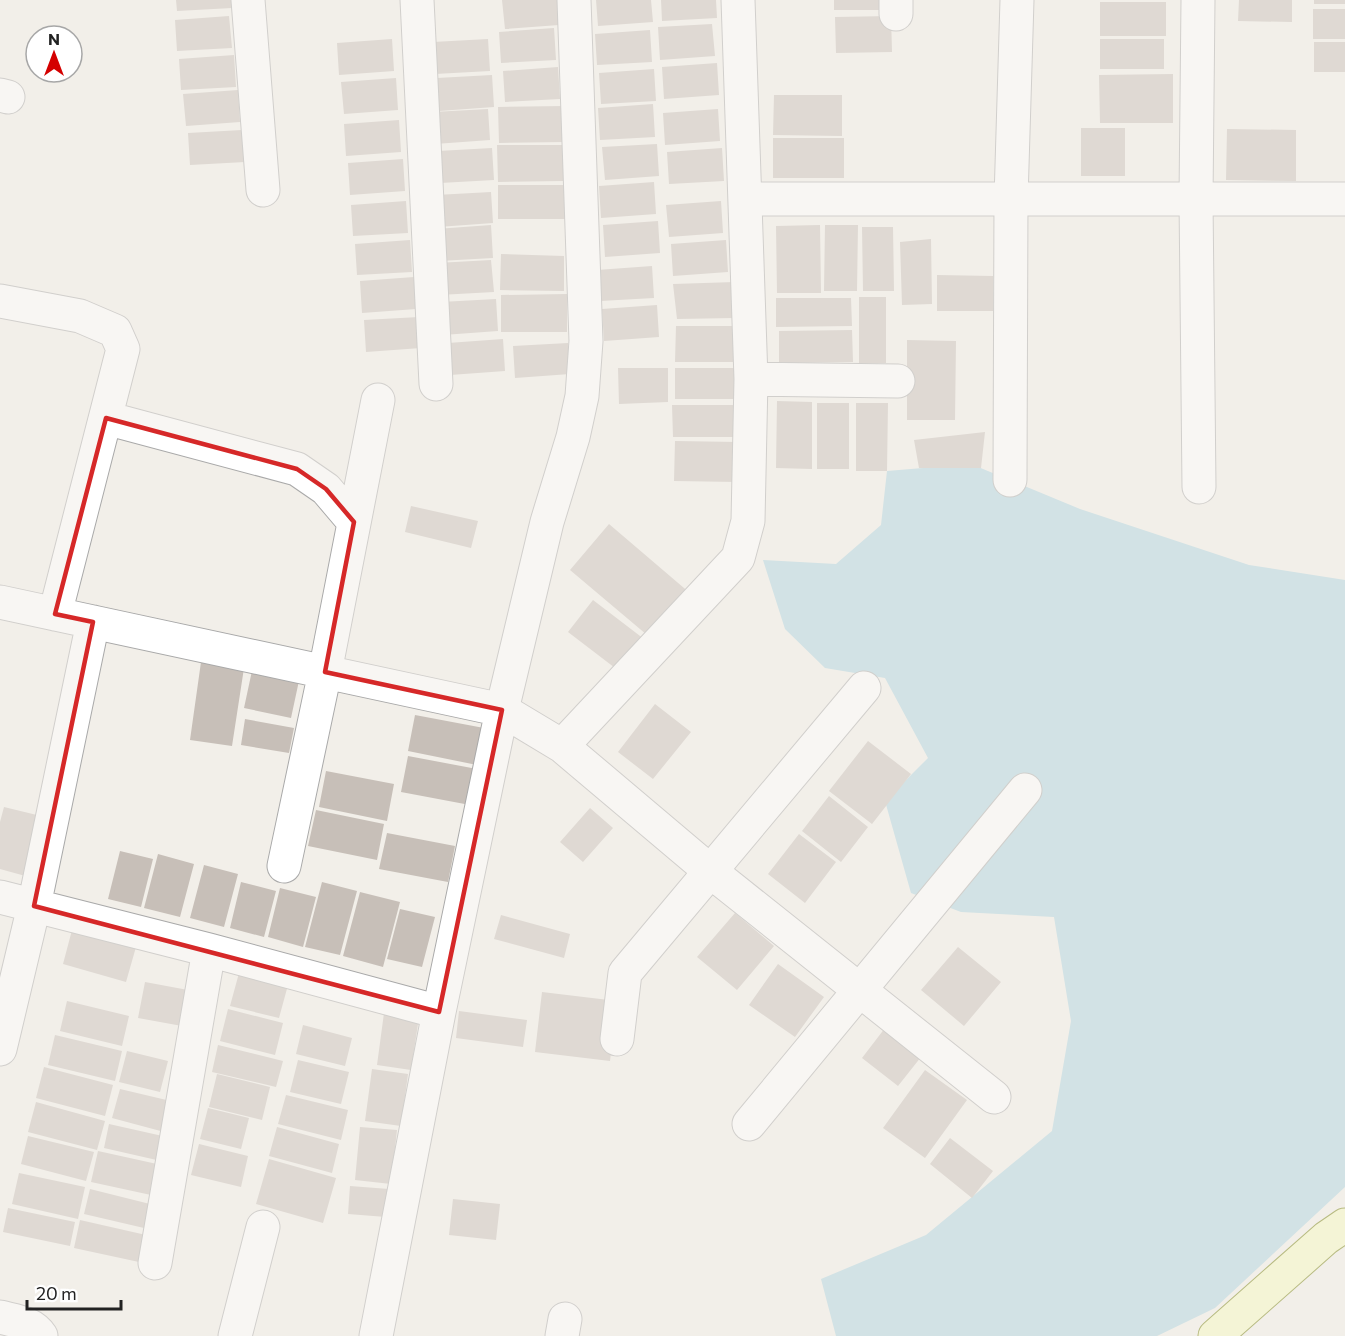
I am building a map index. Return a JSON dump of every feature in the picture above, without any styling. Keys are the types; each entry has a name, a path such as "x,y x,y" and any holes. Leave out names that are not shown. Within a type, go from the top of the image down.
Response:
{"street":[{"path":"248,0 263,190"},
{"path":"417,0 436,384"},
{"path":"376,1336 439,1012 502,710 547,522 573,437 582,396 586,340 574,0"},
{"path":"562,746 738,558 748,521 751,379 738,0"},
{"path":"1010,480 1011,199 1017,0"},
{"path":"1198,0 1196,199 1199,488"},
{"path":"745,199 1345,199"},
{"path":"0,301 80,316 115,331 123,349 55,614"},
{"path":"751,379 898,381"},
{"path":"284,866 325,672 378,400"},
{"path":"106,418 297,469 326,489 354,522"},
{"path":"0,602 502,710 562,746 710,871 994,1097"},
{"path":"0,1049 34,906 93,622"},
{"path":"617,1039 625,973 864,688"},
{"path":"749,1124 1025,790"},
{"path":"0,897 439,1012"},
{"path":"155,1263 209,950"},
{"path":"1215,1336 1309,1253 1345,1225"},
{"path":"235,1336 263,1227"},
{"path":"0,1317 26,1324 38,1331 41,1336"}],"highlighted area":[{"path":"106,418 297,469 326,489 354,522 325,672 502,710 439,1012 34,906 93,622 55,614"}],"water":[{"path":"971,464 1080,509 1249,565 1345,580 1345,1187 1215,1308 1157,1336 836,1336 821,1279 926,1235 1052,1131 1071,1021 1054,917 961,912 911,893 885,801 928,758 885,678 825,668 785,629 763,560 836,564 881,525 887,471"}],"building":[{"path":"176,0 232,0 232,8 177,11"},
{"path":"502,0 558,0 559,25 505,29"},
{"path":"596,0 651,0 653,22 598,26"},
{"path":"661,0 716,0 717,18 662,21"},
{"path":"834,0 889,0 889,10 834,10"},
{"path":"1239,0 1292,0 1292,22 1238,21"},
{"path":"1314,0 1345,0 1345,4 1314,4"},
{"path":"1100,2 1166,2 1166,36 1100,36"},
{"path":"1313,9 1345,9 1345,39 1313,39"},
{"path":"229,16 232,48 177,51 175,20"},
{"path":"891,16 892,52 836,53 835,17"},
{"path":"712,24 715,56 660,60 658,27"},
{"path":"554,28 556,60 501,63 499,32"},
{"path":"650,30 652,62 597,65 595,34"},
{"path":"392,39 394,71 339,75 337,43"},
{"path":"488,39 490,71 435,74 433,42"},
{"path":"1100,39 1164,39 1164,69 1100,69"},
{"path":"1314,42 1345,42 1345,72 1314,72"},
{"path":"234,55 236,87 181,90 179,59"},
{"path":"717,63 719,95 664,99 662,67"},
{"path":"558,67 560,99 505,102 503,71"},
{"path":"654,69 656,101 601,104 599,73"},
{"path":"1173,74 1173,123 1100,123 1099,75"},
{"path":"492,75 494,107 439,111 437,78"},
{"path":"396,78 398,110 344,114 341,82"},
{"path":"238,90 240,122 186,126 183,94"},
{"path":"774,95 842,95 842,136 773,135"},
{"path":"653,104 655,137 600,140 598,108"},
{"path":"565,106 565,142 499,143 498,107"},
{"path":"488,109 490,140 435,144 433,112"},
{"path":"718,109 720,141 665,145 663,113"},
{"path":"399,120 401,152 346,156 344,124"},
{"path":"1081,128 1125,128 1125,176 1081,176"},
{"path":"1227,129 1296,130 1296,181 1226,180"},
{"path":"242,130 245,162 190,165 188,133"},
{"path":"773,138 844,138 844,178 773,178"},
{"path":"657,144 659,176 605,180 602,147"},
{"path":"497,145 563,145 564,181 498,182"},
{"path":"492,148 494,180 440,183 438,151"},
{"path":"722,148 724,181 669,184 667,152"},
{"path":"403,159 405,191 350,195 348,163"},
{"path":"654,182 656,214 601,218 599,186"},
{"path":"498,185 565,185 565,219 498,219"},
{"path":"491,192 493,223 438,227 436,195"},
{"path":"406,201 408,233 353,236 351,205"},
{"path":"721,201 723,233 669,237 666,205"},
{"path":"658,221 660,253 605,257 603,225"},
{"path":"491,225 493,258 439,261 436,229"},
{"path":"820,225 821,293 777,293 776,226"},
{"path":"825,225 858,225 857,291 824,291"},
{"path":"862,227 893,227 894,291 863,291"},
{"path":"931,239 932,304 902,305 900,242"},
{"path":"410,240 412,272 357,275 355,244"},
{"path":"726,240 728,272 673,276 671,244"},
{"path":"501,254 564,256 564,291 500,290"},
{"path":"491,260 494,292 439,295 437,263"},
{"path":"652,266 654,298 600,301 597,270"},
{"path":"937,275 993,276 993,311 937,311"},
{"path":"414,277 416,309 362,313 360,281"},
{"path":"735,282 734,318 677,319 673,284"},
{"path":"567,294 567,332 501,332 501,295"},
{"path":"859,297 886,297 886,363 859,363"},
{"path":"776,298 851,298 852,326 776,327"},
{"path":"496,299 498,331 443,335 441,302"},
{"path":"657,305 659,337 604,341 602,309"},
{"path":"419,317 421,348 366,352 364,320"},
{"path":"676,326 736,326 737,362 675,362"},
{"path":"852,330 853,362 779,363 779,331"},
{"path":"503,339 505,371 450,375 448,343"},
{"path":"907,340 956,341 955,420 907,420"},
{"path":"568,343 570,374 515,378 513,346"},
{"path":"618,368 668,368 668,402 619,404"},
{"path":"675,368 739,368 738,399 675,399"},
{"path":"777,401 812,402 812,469 776,468"},
{"path":"817,403 849,403 849,469 817,469"},
{"path":"856,403 888,403 887,471 856,471"},
{"path":"672,405 739,405 739,437 673,437"},
{"path":"985,432 981,468 919,468 914,440"},
{"path":"675,441 739,442 738,482 674,481"},
{"path":"411,506 478,521 471,548 405,532"},
{"path":"609,524 691,594 653,640 570,570"},
{"path":"593,600 644,639 619,671 568,632"},
{"path":"201,662 244,668 232,746 190,740"},
{"path":"253,666 300,676 291,718 244,708"},
{"path":"655,704 691,732 653,779 618,752"},
{"path":"415,715 484,728 477,765 408,751"},
{"path":"245,719 294,728 289,753 241,745"},
{"path":"868,741 911,774 872,824 829,791"},
{"path":"408,756 477,769 470,805 401,792"},
{"path":"326,771 394,784 387,821 319,807"},
{"path":"829,796 868,827 841,862 802,831"},
{"path":"4,807 45,817 29,877 0,869 0,822"},
{"path":"590,808 613,828 583,862 560,842"},
{"path":"316,810 384,824 377,860 308,846"},
{"path":"387,833 455,846 448,882 379,869"},
{"path":"799,834 836,862 805,903 768,874"},
{"path":"120,851 153,859 141,907 108,899"},
{"path":"158,854 194,864 180,917 144,908"},
{"path":"204,865 238,874 224,927 190,918"},
{"path":"241,882 276,891 264,937 230,928"},
{"path":"322,882 357,891 340,955 305,947"},
{"path":"280,888 316,897 303,947 268,937"},
{"path":"360,892 400,902 383,967 343,956"},
{"path":"400,909 435,917 422,967 387,959"},
{"path":"735,913 774,946 737,990 697,957"},
{"path":"501,915 570,934 564,958 494,939"},
{"path":"72,930 136,947 126,982 63,964"},
{"path":"958,947 1001,982 964,1026 921,990"},
{"path":"778,964 824,997 795,1037 749,1005"},
{"path":"239,973 288,985 279,1018 230,1006"},
{"path":"145,982 188,990 182,1026 138,1018"},
{"path":"542,992 617,1001 610,1061 535,1052"},
{"path":"67,1001 129,1016 122,1046 60,1031"},
{"path":"228,1009 283,1023 275,1055 220,1041"},
{"path":"459,1011 527,1020 523,1047 456,1038"},
{"path":"384,1013 419,1017 411,1070 377,1065"},
{"path":"303,1025 352,1038 345,1066 296,1054"},
{"path":"885,1028 921,1057 898,1086 862,1058"},
{"path":"55,1035 122,1051 115,1081 48,1065"},
{"path":"218,1045 283,1061 276,1087 212,1072"},
{"path":"127,1051 168,1061 160,1092 119,1082"},
{"path":"298,1060 349,1072 341,1104 290,1092"},
{"path":"44,1067 113,1085 105,1116 36,1098"},
{"path":"372,1069 408,1074 401,1126 365,1121"},
{"path":"925,1070 967,1100 925,1158 883,1128"},
{"path":"217,1074 270,1087 262,1120 209,1107"},
{"path":"120,1089 175,1102 168,1133 112,1118"},
{"path":"286,1095 348,1110 341,1140 278,1124"},
{"path":"36,1102 105,1121 97,1150 28,1132"},
{"path":"208,1108 249,1118 241,1149 200,1139"},
{"path":"109,1124 167,1137 161,1161 104,1148"},
{"path":"277,1127 339,1144 332,1173 269,1156"},
{"path":"360,1127 397,1130 391,1184 355,1180"},
{"path":"28,1136 94,1152 86,1181 21,1164"},
{"path":"950,1138 993,1171 972,1198 930,1164"},
{"path":"199,1144 248,1156 241,1187 191,1175"},
{"path":"98,1151 157,1164 151,1195 91,1182"},
{"path":"269,1159 336,1178 323,1223 256,1204"},
{"path":"19,1173 85,1187 78,1219 12,1204"},
{"path":"350,1186 389,1189 386,1217 348,1214"},
{"path":"90,1189 150,1204 144,1228 84,1214"},
{"path":"453,1199 500,1204 496,1240 449,1235"},
{"path":"8,1208 75,1222 70,1246 3,1232"},
{"path":"80,1220 146,1235 139,1262 74,1248"}]}
